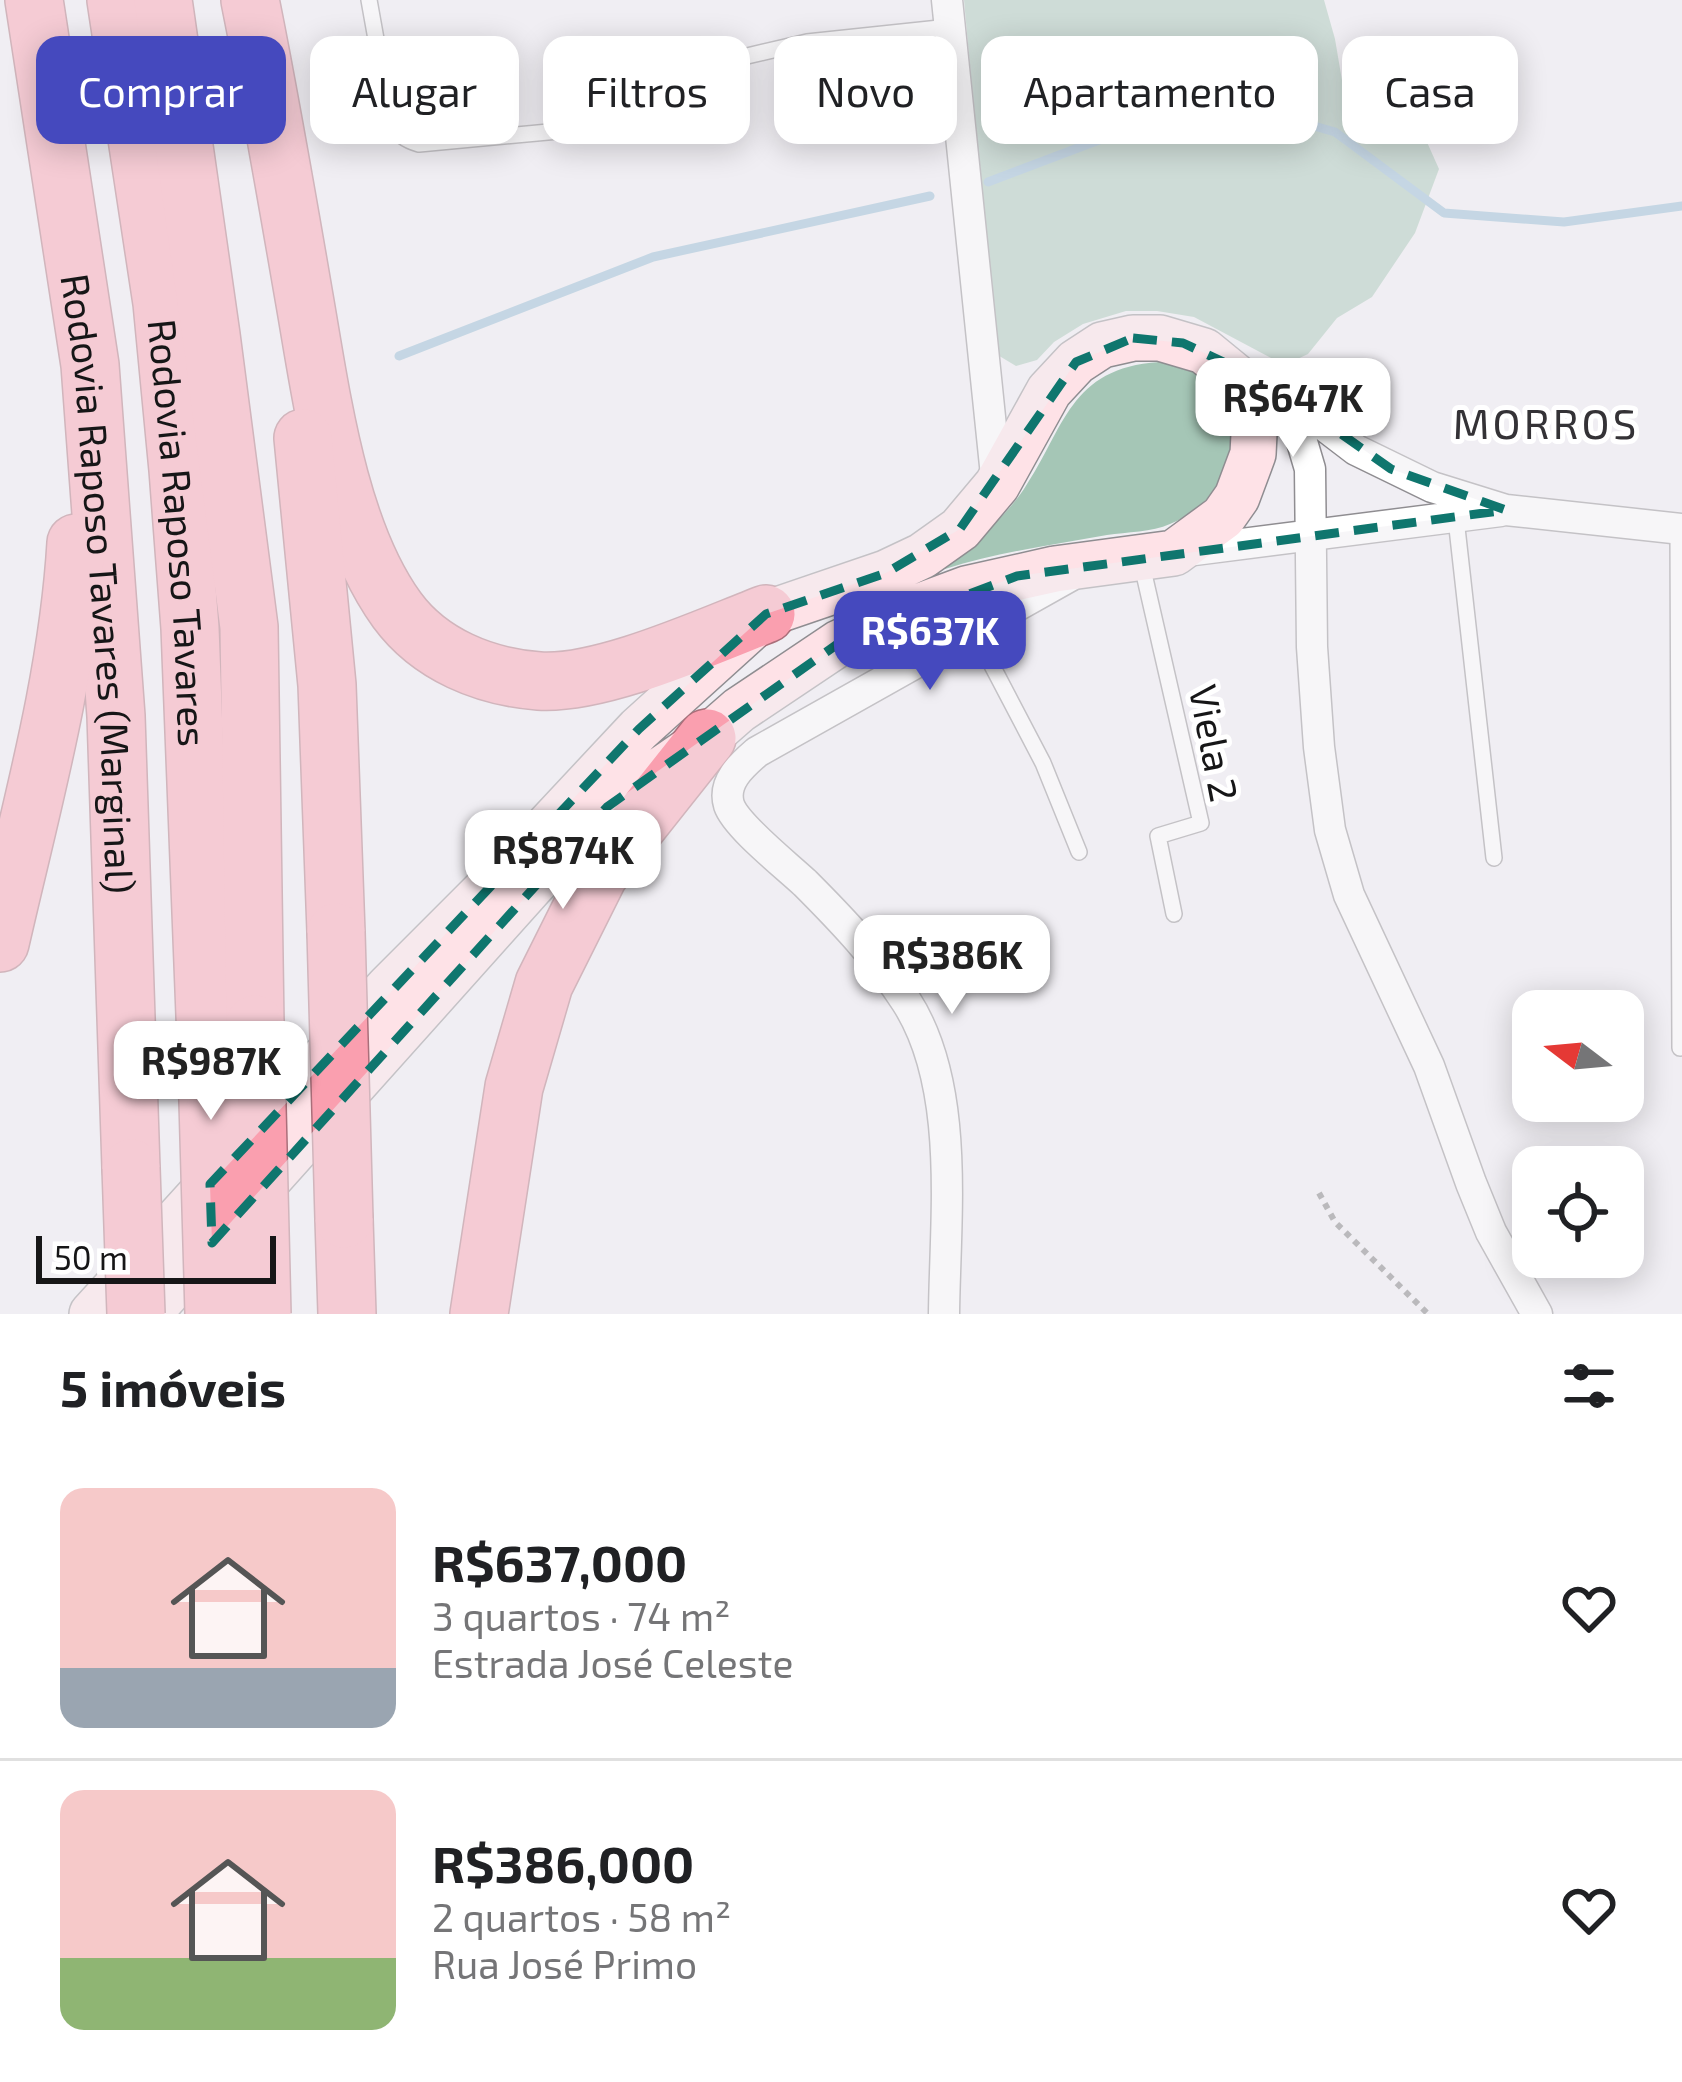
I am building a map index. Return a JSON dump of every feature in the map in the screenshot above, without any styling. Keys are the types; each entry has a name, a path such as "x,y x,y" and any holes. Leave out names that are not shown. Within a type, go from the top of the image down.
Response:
{"highway":[{"name":"Rodovia Raposo Tavares (Marginal)","path":"34,0 90,365 116,716 136,1314"},
{"name":"Rodovia Raposo Tavares","path":"116,0 162,303 190,628 214,1314"},
{"name":"Rodovia Raposo Tavares","path":"163,0 249,627 262,1314"},
{"path":"248,0 326,417 362,542 397,610 439,649 467,665 544,682 625,666 766,614"},
{"path":"248,0 327,685 347,1314"},
{"path":"0,943 68,636 90,365"},
{"path":"479,1314 514,1087 544,984 599,874 707,738"}],"main road":[{"path":"92,1314 389,987 639,729 766,614 886,573 960,530 997,485 1049,391 1076,362 1102,346 1133,338 1160,338 1204,351 1237,378 1248,397 1253,454 1237,497 1223,517 1157,555 1017,576 966,589 838,643 607,807 148,1314"}],"street":[{"path":"948,14 997,485"},
{"path":"1204,351 1272,385 1356,450 1432,487 1507,510 1680,528"},
{"path":"1272,385 1292,414 1310,469 1312,646 1319,747 1330,830 1342,873 1429,1066 1491,1232 1538,1314"},
{"path":"1157,555 1507,510"},
{"path":"944,1314 943,1113 928,1044 905,1000 860,941 742,823 730,807 728,791 732,777 757,752 1092,564"}],"lane":[{"path":"369,0 391,123 398,134 419,145 591,128 642,115 717,66 747,56 948,14"},
{"path":"1456,519 1494,857"},
{"path":"1680,528 1680,1048"},
{"name":"Viela 2","path":"1157,555 1201,823 1158,836 1174,914"},
{"path":"974,631 1043,763 1078,852"}],"path":[{"path":"1319,1193 1335,1222 1428,1314"}],"highlighted area":[{"path":"1133,338 1183,343 1272,385 1391,469 1506,510 1017,576 839,643 607,807 212,1243 210,1184 639,729 766,614 886,573 960,529 1076,362"}],"green space":[{"path":"964,0 1324,0 1342,80 1342,144 1428,144 1439,169 1415,233 1372,297 1337,318 1308,354 1291,362 1275,360 1194,317 1157,311 1126,311 1083,324 1054,342 1037,360 1016,366 996,354"},
{"path":"1159,362 1200,376 1229,416 1233,435 1226,472 1203,503 1155,529 943,567 1016,500 1073,405 1088,389 1129,367"}],"waterway":[{"path":"988,182 1213,97 1335,132 1444,213 1564,222 1682,206"},
{"path":"399,356 653,257 930,196"}],"district":[{"name":"MORROS","path":"1546,422"}]}
